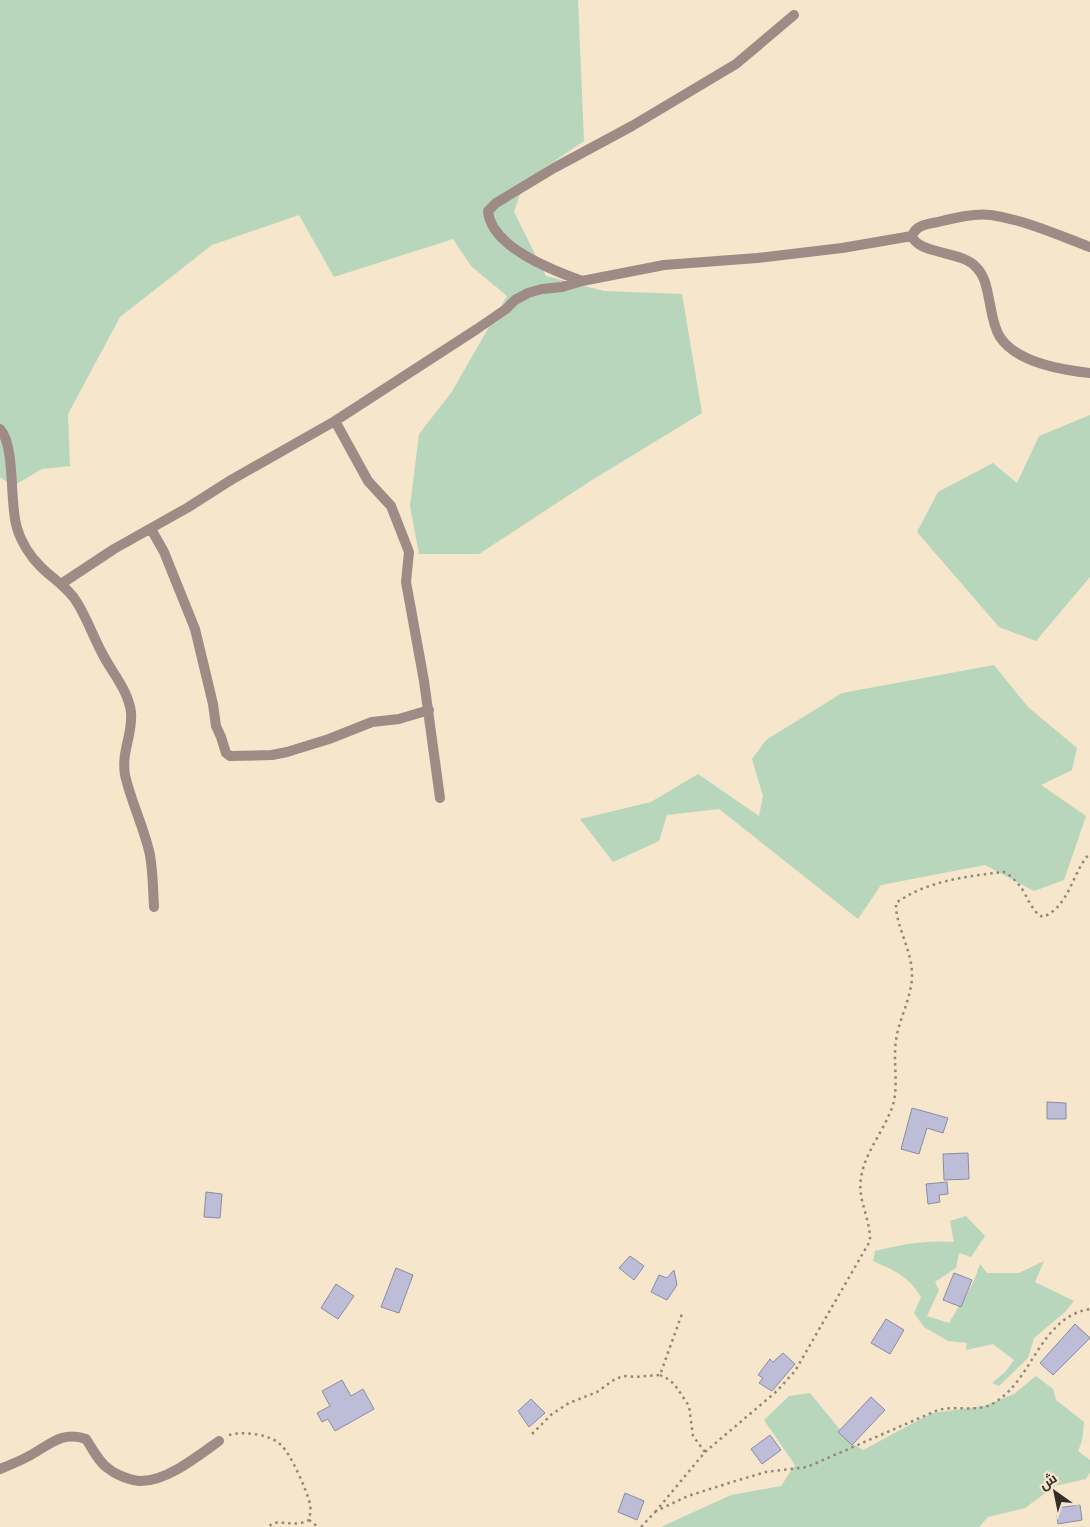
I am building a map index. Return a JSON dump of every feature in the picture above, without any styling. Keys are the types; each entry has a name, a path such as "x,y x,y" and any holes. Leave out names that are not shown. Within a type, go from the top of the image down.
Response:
{"street":[{"path":"582,281 558,273 517,251 489,222 488,211 496,203 554,168 632,126 736,64 794,15"},
{"path":"912,236 915,230 923,225 960,217 990,215 1030,226 1090,247"},
{"path":"62,584 114,549 335,421 477,329 506,309 515,300 528,293 664,264 757,258 842,248 912,236"},
{"path":"912,236 915,242 924,247 967,259 976,266 984,278 999,336 1012,350 1038,362 1059,368 1090,373"},
{"path":"335,421 368,481 391,506 408,552 406,582 428,710 440,798"},
{"path":"0,429 4,433 9,452 10,476 17,528 36,561 62,584 78,603 101,652 127,694 131,723 124,754 125,772 150,854 154,907"},
{"path":"150,528 164,552 195,629 213,704 216,726 222,737 226,753 230,756 272,755 287,752 329,739 372,722 399,719 428,710"},
{"path":"0,1469 28,1456 59,1437 69,1435 86,1439 108,1469 130,1479 141,1481 156,1478 173,1471 219,1441"}],"path":[{"path":"641,1527 705,1452 778,1391 795,1371 870,1242 870,1232 860,1180 863,1166 894,1100 896,1040 912,977 906,941 896,912 896,903 907,895 946,881 984,873 1004,872 1020,885 1035,911 1043,917 1056,908 1067,894 1090,853"},
{"path":"656,1511 688,1496 732,1482 766,1472 813,1464 938,1410 953,1407 975,1408 994,1403 1007,1393 1020,1377 1052,1331 1076,1313 1090,1309"},
{"path":"660,1375 683,1311"},
{"path":"532,1434 552,1414 569,1403 597,1392 615,1379 624,1376 635,1378 660,1375 675,1385 685,1399 689,1406 692,1436 705,1452"},
{"path":"219,1441 228,1436 240,1434 269,1437 282,1445 305,1487 311,1505 309,1520"},
{"path":"268,1527 273,1523 295,1525 309,1520"},
{"path":"309,1520 318,1527"}],"green space":[{"path":"0,0 578,0 584,141 524,182 514,212 546,276 604,291 682,294 702,413 592,480 479,554 419,554 410,506 419,434 451,393 507,296 471,266 453,239 334,277 299,215 212,245 120,317 68,414 70,466 42,469 13,486 0,477"},
{"path":"1090,415 1090,577 1036,641 999,627 917,532 938,492 993,463 1017,483 1039,436"},
{"path":"994,665 1028,707 1077,748 1072,770 1041,785 1086,816 1064,880 1034,891 985,865 881,885 858,919 719,809 667,815 659,841 613,862 580,819 651,802 698,774 759,816 763,796 752,759 766,740 842,693"},
{"path":"966,1216 985,1236 971,1257 959,1253 956,1268 935,1282 939,1290 927,1316 949,1323 973,1283 980,1264 987,1273 1019,1273 1044,1261 1035,1282 1074,1301 1065,1312 1034,1338 1028,1358 999,1386 992,1383 1005,1372 1014,1360 993,1344 966,1350 967,1343 948,1341 924,1327 914,1313 921,1297 916,1290 900,1274 873,1261 875,1251 924,1242 954,1242 950,1221"},
{"path":"1036,1376 1053,1389 1056,1400 1084,1422 1082,1441 1078,1451 1090,1460 1090,1472 1086,1479 1055,1486 1025,1508 988,1517 979,1527 661,1527 731,1495 781,1486 795,1465 764,1420 789,1396 810,1393 851,1443 863,1450 932,1413 984,1406 1014,1394"}],"building":[{"path":"1047,1102 1066,1103 1066,1119 1047,1119"},
{"path":"912,1108 948,1118 943,1133 927,1128 919,1154 901,1149"},
{"path":"968,1153 969,1179 944,1180 943,1154"},
{"path":"947,1182 948,1194 939,1195 940,1202 928,1204 926,1184"},
{"path":"206,1192 222,1194 220,1218 204,1217"},
{"path":"630,1256 644,1266 634,1280 619,1268"},
{"path":"396,1268 413,1275 399,1313 381,1307"},
{"path":"674,1270 677,1285 667,1300 651,1292 659,1275 667,1278"},
{"path":"954,1273 972,1280 961,1307 943,1300"},
{"path":"336,1284 354,1296 338,1319 321,1308"},
{"path":"886,1319 904,1330 890,1354 871,1343"},
{"path":"1075,1324 1090,1338 1053,1375 1040,1363"},
{"path":"783,1353 795,1364 772,1391 759,1383 763,1378 758,1375 770,1359 773,1362"},
{"path":"342,1380 351,1396 363,1389 374,1409 335,1431 328,1419 322,1422 317,1413 330,1406 322,1391"},
{"path":"871,1397 885,1410 852,1445 838,1432"},
{"path":"531,1399 545,1413 529,1427 518,1411"},
{"path":"770,1435 781,1450 762,1464 751,1449"},
{"path":"625,1493 644,1501 637,1520 618,1512"},
{"path":"1080,1505 1082,1520 1058,1524 1056,1508"}]}
